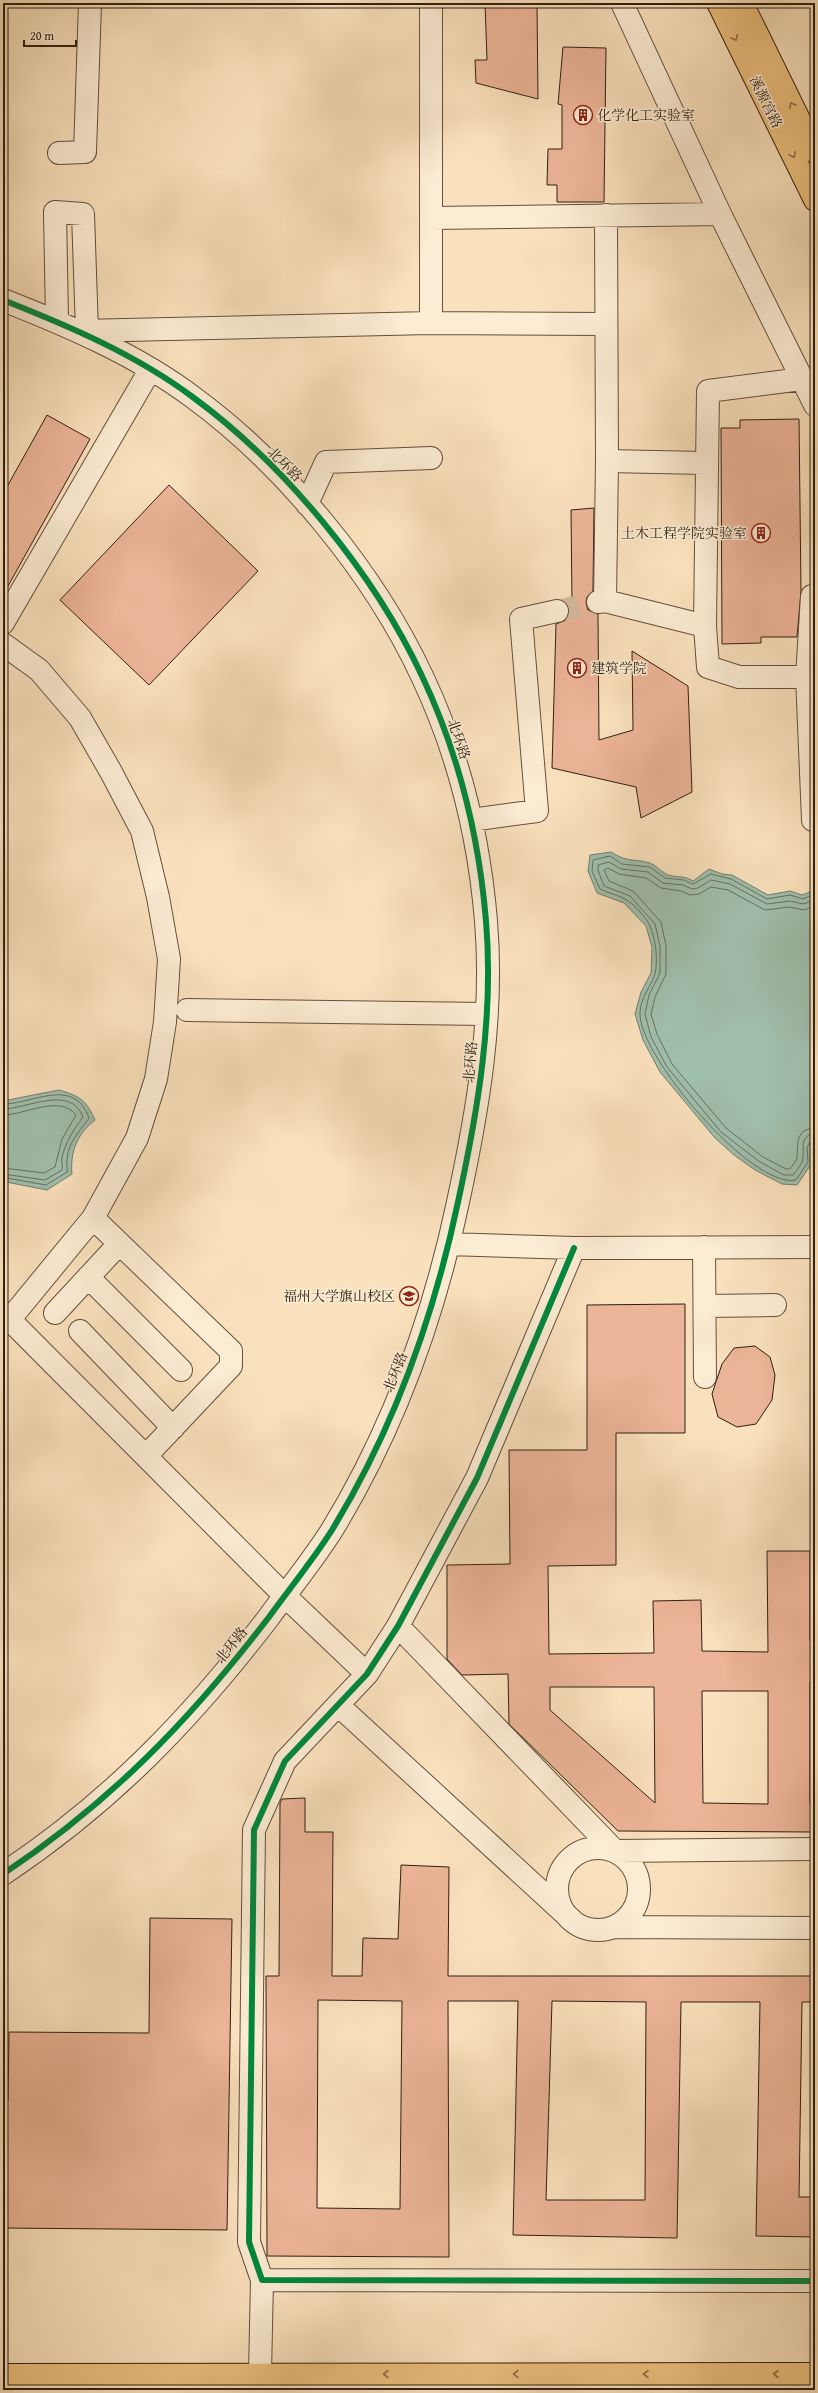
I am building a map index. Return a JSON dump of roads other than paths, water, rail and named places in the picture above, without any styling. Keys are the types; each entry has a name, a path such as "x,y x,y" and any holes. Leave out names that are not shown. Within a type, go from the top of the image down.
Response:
{"main road":[{"name":"溪源宫路","path":"718,3 815,200"},
{"name":"溪源宫路","path":"742,3 815,152"},
{"path":"745,3 762,46"},
{"path":"3,2375 815,2374"}],"street":[{"path":"59,153 85,152 90,3"},
{"path":"431,3 431,322"},
{"path":"622,3 720,214 815,405"},
{"path":"57,321 55,212 83,214 85,331 431,322 605,324"},
{"path":"431,218 720,214"},
{"path":"606,216 605,324 607,461 601,602 704,626"},
{"name":"北环路","path":"3,300 85,331 194,397 272,466 307,504 339,543 368,585 422,675 458,771 471,820 486,924 486,1014 482,1080 474,1130 449,1244 436,1293 419,1342 380,1439 357,1485 331,1531 285,1596 193,1711 152,1754 75,1823 3,1874"},
{"path":"3,623 150,370"},
{"path":"802,379 708,390 705,463 704,626 708,667 739,677 807,677"},
{"path":"307,504 326,462 431,458"},
{"path":"607,461 705,463"},
{"path":"815,596 812,596 807,677 813,820 815,821"},
{"path":"471,820 537,811 520,619 557,611"},
{"path":"3,644 39,670 80,718 111,772 142,831 158,897 169,959 165,1022 156,1079 137,1138 93,1218 6,1316 285,1596 367,1674"},
{"path":"187,1010 486,1014"},
{"path":"93,1218 231,1351 231,1366 146,1456"},
{"path":"54,1313 119,1244"},
{"path":"449,1244 574,1248 815,1247"},
{"path":"704,1247 705,1377"},
{"path":"260,2374 262,2280 249,2242 254,1830 285,1761 367,1674 398,1626 477,1478 574,1248"},
{"path":"88,1277 181,1370"},
{"path":"705,1306 776,1304"},
{"path":"80,1331 173,1428"},
{"path":"398,1626 615,1851 626,1858 634,1869 639,1882 638,1896 634,1909 625,1920 614,1927"},
{"path":"338,1705 574,1922 587,1928 600,1930 614,1927 815,1928"},
{"path":"574,1922 565,1913 559,1901 557,1888 560,1874 566,1863 576,1854 588,1849 602,1848 615,1851 815,1850"},
{"path":"262,2280 815,2281"}],"water":[{"path":"611,852 622,858 650,863 666,874 693,881 709,869 722,874 732,875 768,895 790,891 802,895 815,890 815,1141 811,1148 812,1163 797,1185 782,1184 755,1170 734,1155 715,1138 660,1072 643,1040 635,1014 641,992 651,973 652,947 646,926 624,903 597,893 588,871 590,855"},
{"path":"59,1090 72,1094 82,1100 89,1108 95,1120 79,1137 76,1144 72,1158 72,1174 47,1190 6,1182 3,1185 3,1101"}],"tunnel":[{"path":"557,611 598,602"}],"place":[{"name":"化学化工实验室","path":"583,115"},
{"name":"土木工程学院实验室","path":"761,533"},
{"name":"建筑学院","path":"577,668"},
{"name":"福州大学旗山校区","path":"409,1296"}]}
